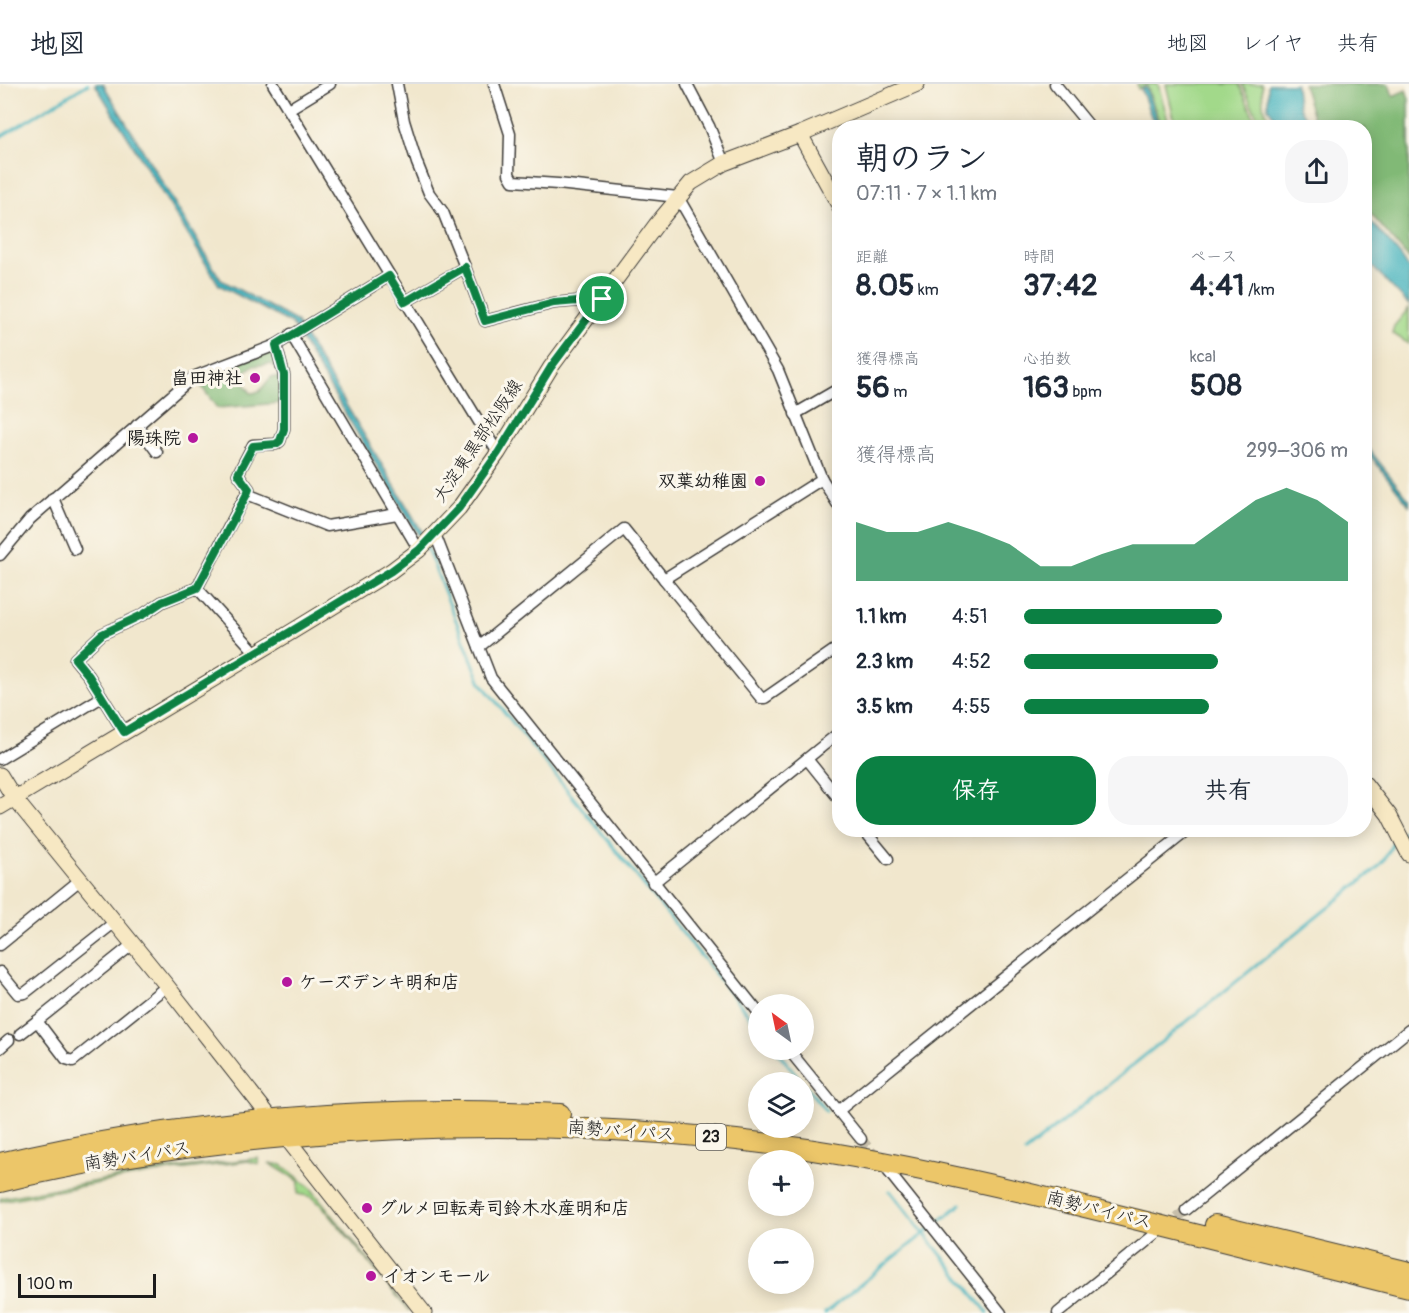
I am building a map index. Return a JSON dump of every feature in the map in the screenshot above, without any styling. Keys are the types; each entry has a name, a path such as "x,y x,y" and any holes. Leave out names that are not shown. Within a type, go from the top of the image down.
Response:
{"highway":[{"name":"南勢バイパス","path":"0,1163 65,1149 156,1134 335,1115 472,1111 613,1117 755,1130 932,1159 1409,1272"},
{"name":"南勢バイパス","path":"0,1182 147,1153 286,1137 397,1130 542,1126 681,1134 798,1148 961,1178 1130,1217 1409,1288"}],"main road":[{"name":"大淀東黒部松阪線","path":"833,120 917,84"},
{"name":"大淀東黒部松阪線","path":"0,807 391,571 419,550 459,508 498,453 551,367 678,197 691,183 724,163 832,120"},
{"path":"800,134 832,192"},
{"path":"0,776 14,798 168,987 424,1313"},
{"path":"1372,792 1401,835 1409,854"}],"street":[{"path":"273,84 498,453"},
{"path":"289,109 330,84"},
{"path":"397,84 404,121 417,163 429,193 443,212 485,321 554,303 602,299"},
{"path":"494,84 510,134 509,174 513,181 678,197 777,370 822,479 832,495"},
{"path":"687,84 709,126 724,163"},
{"path":"1055,84 1084,120"},
{"path":"405,302 465,267"},
{"path":"0,555 30,519 53,498 136,425 200,373 276,345 389,276"},
{"path":"296,331 419,550"},
{"path":"124,732 89,676 75,659 102,634 144,614 162,602 197,588 249,489 238,474 253,446 276,444 280,441 284,429 284,375 276,345"},
{"path":"795,414 832,393"},
{"path":"136,425 157,452"},
{"path":"664,579 822,479"},
{"path":"247,494 327,526 397,514"},
{"path":"53,498 75,549"},
{"path":"479,647 624,529 761,698 765,699 832,652"},
{"path":"435,534 491,678 748,999"},
{"path":"197,588 256,653"},
{"path":"0,759 102,697"},
{"path":"654,883 832,739"},
{"path":"807,759 832,790"},
{"path":"870,837 888,859"},
{"path":"838,1111 1179,837"},
{"path":"0,945 80,880"},
{"path":"0,972 18,994 25,993 115,922"},
{"path":"0,1048 133,944"},
{"path":"37,1021 66,1059 73,1061 168,987"},
{"path":"1186,1210 1409,1030"},
{"path":"797,1060 861,1139"},
{"path":"888,1171 1001,1313"},
{"path":"1058,1313 1158,1232"}],"green space":[{"path":"1137,84 1158,84 1168,120 1159,120 1147,86 1138,89"},
{"path":"1166,84 1239,84 1255,120 1174,120"},
{"path":"1242,84 1262,84 1263,105 1269,120 1259,120"},
{"path":"1303,84 1389,84 1393,96 1406,90 1409,99 1409,259 1372,215 1372,120 1314,120"},
{"path":"1409,308 1409,344 1392,333 1394,326"},
{"path":"274,350 279,369 271,364 253,366 243,373 243,382 251,393 259,392 271,377 281,377 281,403 217,408 199,383 203,374"},
{"path":"258,1158 259,1164 248,1161 154,1173 0,1201 1,1198 154,1171"},
{"path":"269,1163 282,1165 310,1187 409,1311 324,1208 312,1197 298,1194 299,1181"}],"water":[{"path":"95,84 103,84 221,280 296,321 424,535 420,538 292,324 219,285"},
{"path":"1268,84 1296,84 1300,108 1308,120 1277,120 1268,108"},
{"path":"1146,88 1157,120 1152,120 1141,89"},
{"path":"1372,223 1407,265 1409,305 1372,266"},
{"path":"1372,453 1409,500 1409,505 1372,458"}],"waterway":[{"path":"0,137 88,84"},
{"path":"427,548 481,683 748,1014"},
{"path":"1403,833 1409,828"},
{"path":"1025,1152 1376,869 1384,860 1395,839"},
{"path":"784,1060 794,1072"},
{"path":"814,1096 826,1111"},
{"path":"890,1191 988,1313"},
{"path":"825,1313 961,1204"}],"tunnel":[{"path":"861,1139 878,1159"},
{"path":"1165,1227 1186,1210"}],"place":[{"name":"畠田神社","path":"255,378"},
{"name":"陽珠院","path":"193,438"},
{"name":"双葉幼稚園","path":"760,481"},
{"name":"ケーズデンキ明和店","path":"287,982"},
{"name":"グルメ回転寿司鈴木水産明和店","path":"367,1208"},
{"name":"イオンモール","path":"371,1276"}],"route":[{"path":"465,267 485,321 554,303 602,299 551,367 498,453 459,508 419,550 391,571 124,732 89,676 75,659 102,634 144,614 162,602 197,588 249,489 238,474 253,446 276,444 280,441 284,429 284,375 276,345 389,276 405,302 465,267"}]}
